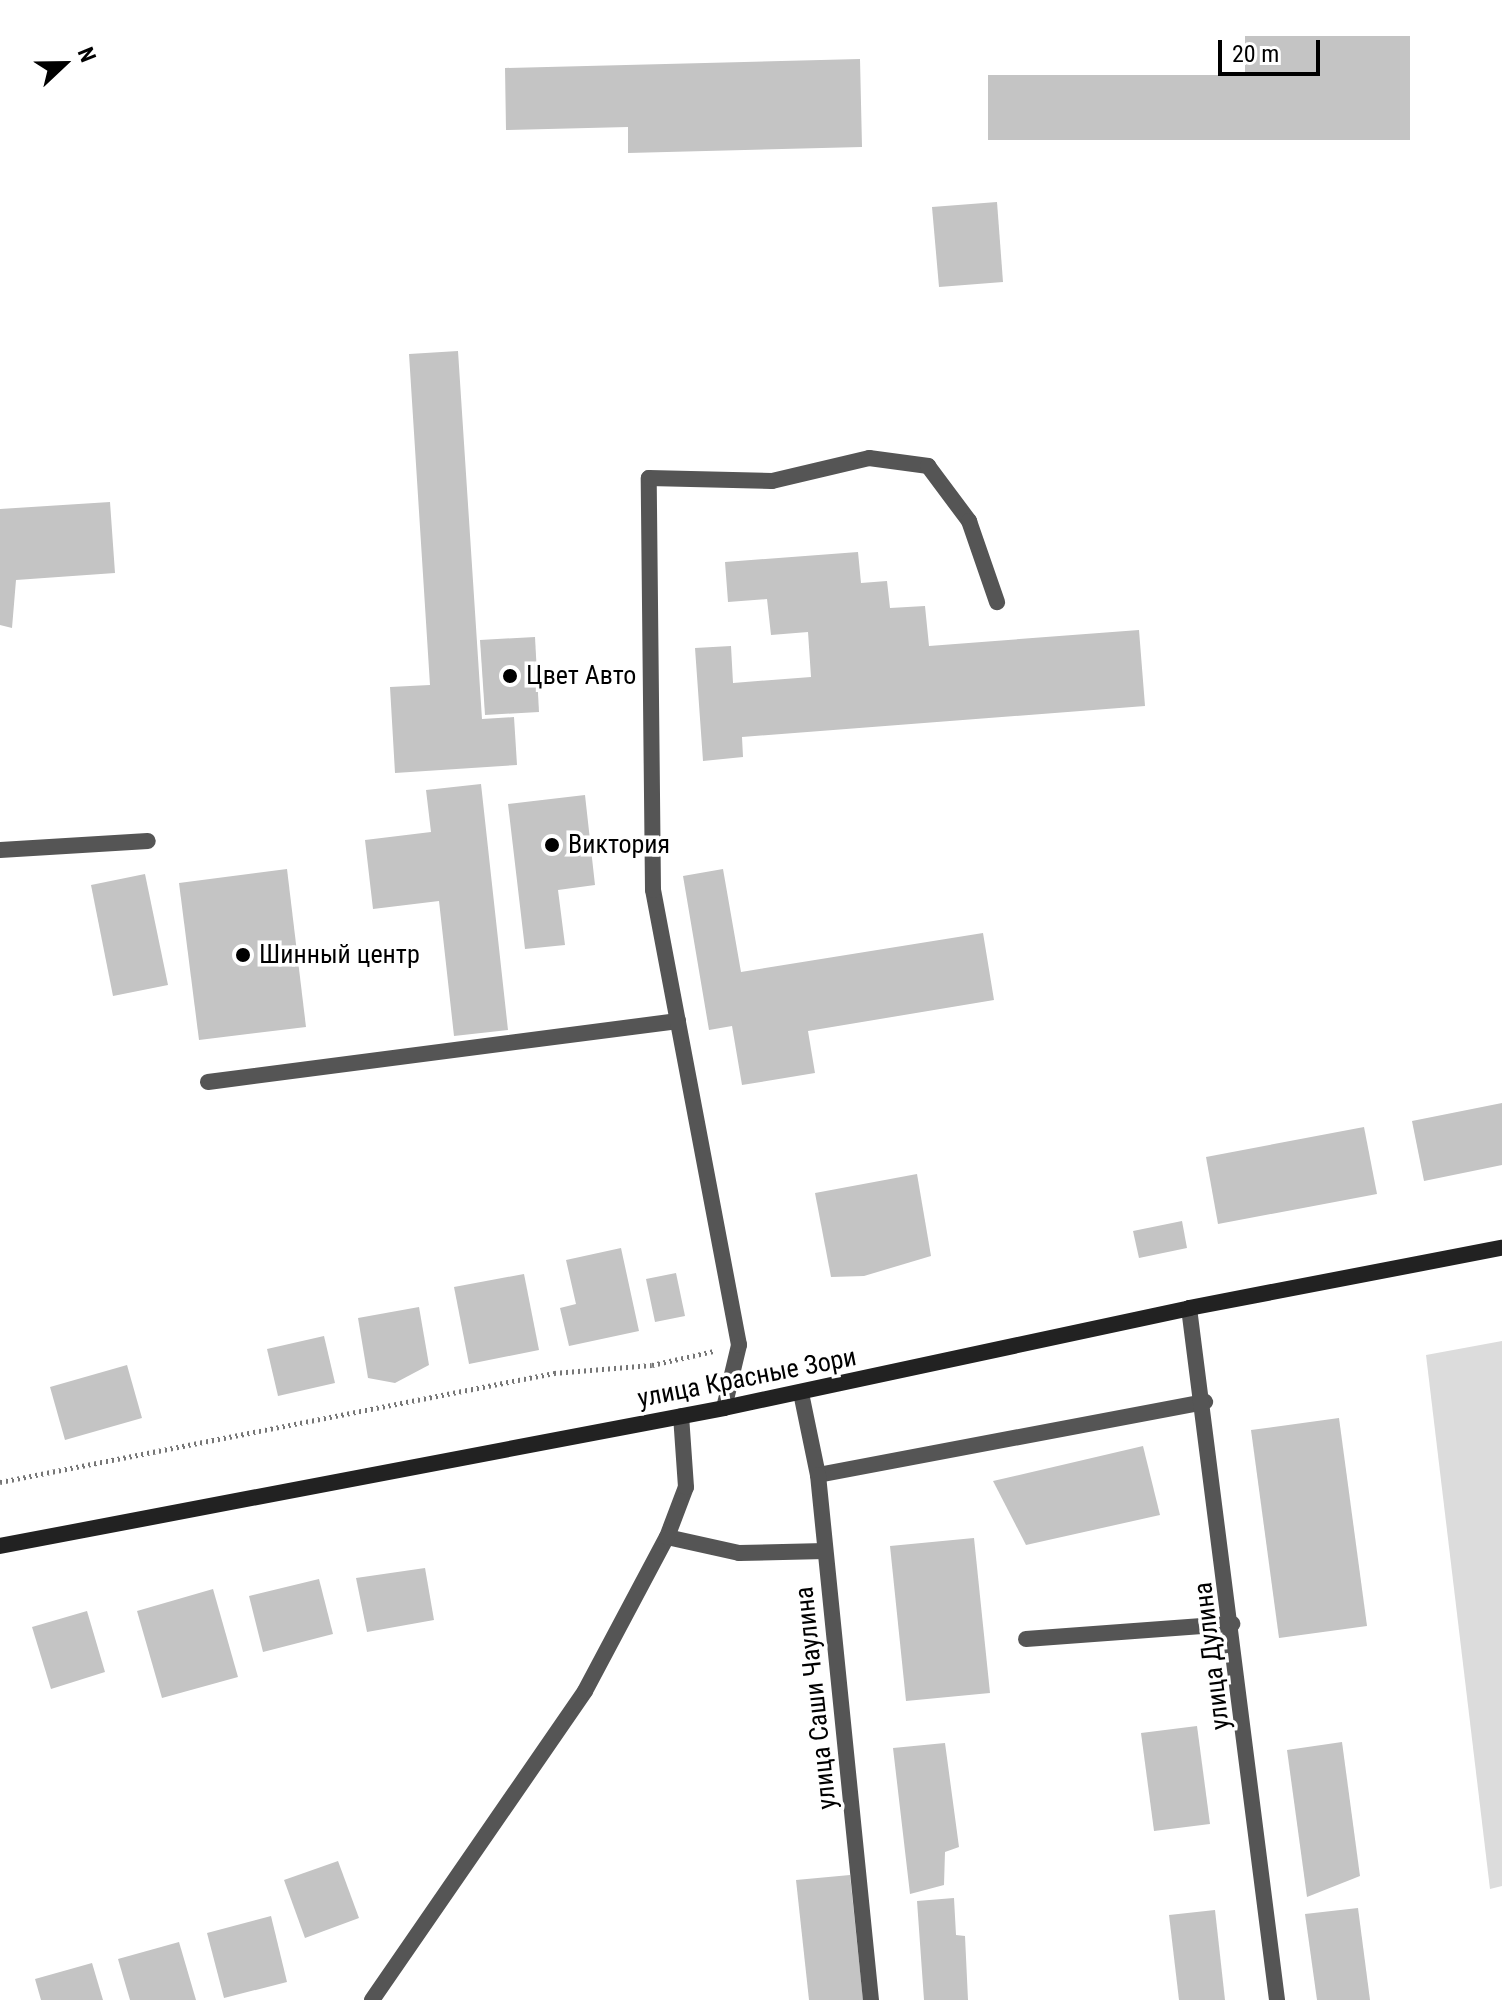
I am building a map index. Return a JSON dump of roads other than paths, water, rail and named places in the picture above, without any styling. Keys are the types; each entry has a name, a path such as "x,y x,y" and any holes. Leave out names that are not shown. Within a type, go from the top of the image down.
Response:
{"main road":[{"name":"улица Красные Зори","path":"0,1546 801,1393 1189,1308 1502,1248"}],"street":[{"path":"724,1408 739,1345 653,890 649,478 772,481 869,458 928,466 969,521 997,602"},
{"path":"0,850 148,841"},
{"path":"208,1082 678,1021"},
{"name":"улица Дулина","path":"1189,1308 1205,1402 1277,2000"},
{"name":"улица Саши Чаулина","path":"801,1393 818,1475 871,2000"},
{"path":"818,1475 1205,1402"},
{"path":"372,2000 585,1691 667,1537 686,1487 681,1416"},
{"path":"667,1537 739,1553 825,1551"},
{"path":"1026,1639 1232,1624"}],"place":[{"name":"Цвет Авто","path":"510,676"},
{"name":"Виктория","path":"552,845"},
{"name":"Шинный центр","path":"243,955"}]}
